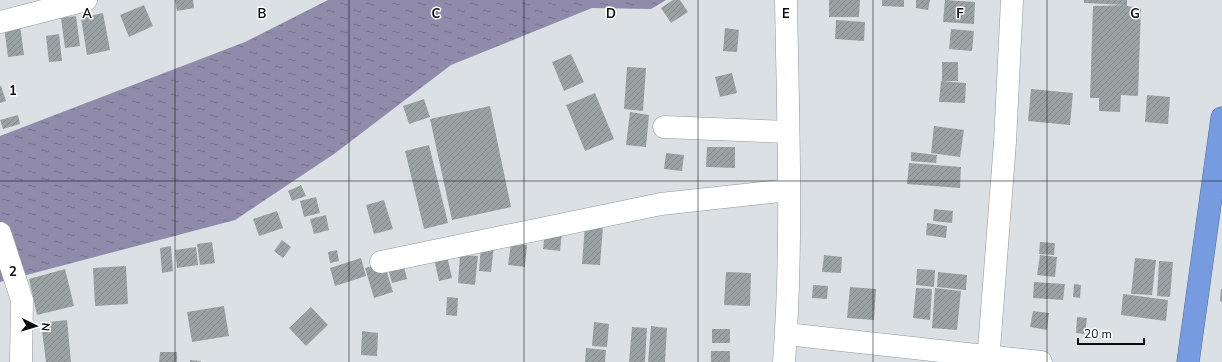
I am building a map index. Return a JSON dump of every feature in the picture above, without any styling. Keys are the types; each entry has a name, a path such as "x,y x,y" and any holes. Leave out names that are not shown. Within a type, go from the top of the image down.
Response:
{"highway":[{"path":"1188,362 1218,177 1222,118"}],"street":[{"path":"0,22 86,0"},
{"path":"784,362 789,190 786,0"},
{"path":"989,359 1006,142 1012,0"},
{"path":"664,127 788,132"},
{"path":"381,262 661,204 789,190"},
{"path":"0,233 22,300 21,362"},
{"path":"786,334 989,359 1042,362"}],"water":[{"path":"328,0 666,0 651,9 592,8 451,65 334,154 235,220 0,282 0,136 245,42"}],"building":[{"path":"175,0 193,0 194,8 177,11"},
{"path":"673,0 680,0 688,12 671,23 661,8"},
{"path":"829,0 860,0 859,17 829,17"},
{"path":"882,0 904,0 904,7 882,6"},
{"path":"916,0 930,0 928,10 916,8"},
{"path":"945,0 975,2 974,24 943,22"},
{"path":"1084,0 1127,0 1127,6 1141,8 1138,96 1121,95 1120,112 1099,111 1099,98 1090,98 1093,6 1125,5 1084,3"},
{"path":"144,5 153,26 129,37 120,15"},
{"path":"103,13 110,50 87,55 81,18"},
{"path":"76,16 80,46 65,48 61,18"},
{"path":"836,20 865,22 864,41 835,39"},
{"path":"20,25 24,55 8,57 4,27"},
{"path":"725,28 739,30 737,52 723,51"},
{"path":"951,29 974,31 972,51 949,49"},
{"path":"59,34 62,61 49,62 46,36"},
{"path":"571,54 584,82 564,91 552,62"},
{"path":"942,62 958,62 958,81 942,81"},
{"path":"627,67 646,68 643,111 624,109"},
{"path":"732,73 737,93 720,97 715,77"},
{"path":"941,81 966,83 965,103 939,102"},
{"path":"0,86 6,101 0,103"},
{"path":"1031,89 1073,93 1070,125 1028,121"},
{"path":"595,93 614,139 585,151 566,105"},
{"path":"1147,95 1170,97 1168,124 1145,122"},
{"path":"424,99 430,117 409,124 403,106"},
{"path":"490,106 511,207 452,220 430,119"},
{"path":"630,112 649,115 646,147 626,145"},
{"path":"18,115 20,124 3,129 0,120"},
{"path":"934,126 964,130 960,157 931,153"},
{"path":"429,145 448,223 424,229 405,151"},
{"path":"707,147 735,147 735,168 706,167"},
{"path":"911,152 937,155 936,163 911,161"},
{"path":"666,153 684,155 682,171 664,169"},
{"path":"909,163 961,167 960,188 907,184"},
{"path":"301,185 306,196 292,201 288,191"},
{"path":"316,197 320,213 304,217 300,201"},
{"path":"384,200 393,229 374,234 366,205"},
{"path":"934,209 953,211 952,223 933,221"},
{"path":"277,211 283,228 259,236 253,219"},
{"path":"326,215 329,230 314,234 310,219"},
{"path":"927,223 947,226 946,238 926,235"},
{"path":"585,225 603,226 600,265 582,264"},
{"path":"545,230 562,232 560,251 543,249"},
{"path":"282,240 291,247 283,258 274,251"},
{"path":"212,242 215,263 200,265 197,244"},
{"path":"1040,242 1055,243 1054,255 1039,254"},
{"path":"511,243 527,245 525,267 508,265"},
{"path":"481,245 494,246 491,272 479,271"},
{"path":"171,246 173,271 162,273 160,248"},
{"path":"196,247 198,265 177,268 175,250"},
{"path":"337,250 339,261 330,263 328,252"},
{"path":"460,255 478,256 475,285 458,283"},
{"path":"824,255 842,257 841,273 822,272"},
{"path":"1040,255 1057,257 1055,277 1037,275"},
{"path":"447,256 452,278 439,281 434,259"},
{"path":"361,258 366,276 335,286 330,268"},
{"path":"402,258 407,279 392,283 386,262"},
{"path":"1135,258 1156,260 1152,295 1131,294"},
{"path":"1159,261 1173,262 1170,297 1157,296"},
{"path":"384,263 393,292 374,298 365,268"},
{"path":"126,266 128,304 95,306 93,268"},
{"path":"65,269 74,306 37,315 29,279"},
{"path":"917,269 935,270 934,287 916,285"},
{"path":"726,272 751,273 750,306 724,305"},
{"path":"938,272 967,275 966,290 937,287"},
{"path":"1034,282 1065,284 1063,300 1033,298"},
{"path":"1074,284 1081,285 1080,298 1073,297"},
{"path":"813,285 828,286 827,299 812,298"},
{"path":"850,287 876,289 874,320 847,318"},
{"path":"916,288 932,289 930,320 913,318"},
{"path":"935,288 961,291 957,330 932,328"},
{"path":"1222,289 1222,302 1220,301"},
{"path":"1123,294 1168,300 1166,321 1121,315"},
{"path":"447,297 458,298 457,316 446,315"},
{"path":"224,306 229,336 192,342 187,312"},
{"path":"311,307 328,325 306,346 289,328"},
{"path":"1033,311 1049,313 1047,330 1030,327"},
{"path":"1077,317 1087,318 1085,334 1076,333"},
{"path":"67,320 71,362 46,362 41,323"},
{"path":"594,322 609,324 607,347 592,346"},
{"path":"651,326 667,328 665,362 648,362"},
{"path":"632,327 647,328 645,362 629,362"},
{"path":"712,329 730,329 730,343 712,343"},
{"path":"362,331 378,333 377,356 361,355"},
{"path":"586,348 606,350 605,362 585,362"},
{"path":"711,351 730,351 730,362 711,362"},
{"path":"160,352 177,352 177,362 159,362"},
{"path":"190,360 201,361 201,362 190,362"}]}
